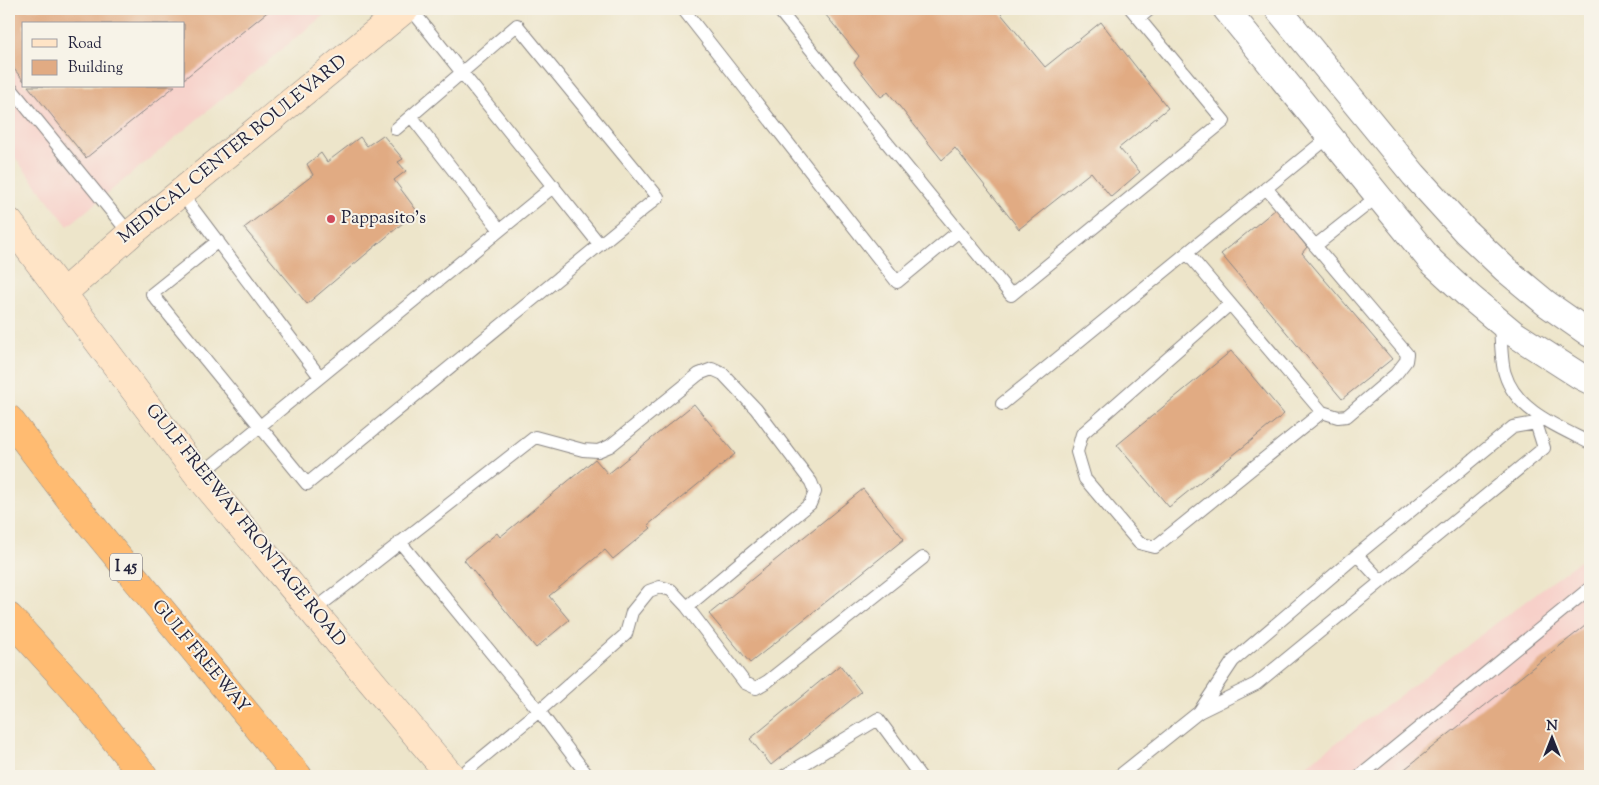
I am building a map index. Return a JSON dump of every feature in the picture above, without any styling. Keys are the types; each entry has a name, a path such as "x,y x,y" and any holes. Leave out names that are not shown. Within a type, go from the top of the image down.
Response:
{"highway":[{"name":"GULF FREEWAY","path":"9,420 70,499 298,776"},
{"path":"9,424 247,713"},
{"path":"9,596 76,691 144,776"},
{"path":"9,617 76,691"}],"main road":[{"name":"MEDICAL CENTER BOULEVARD","path":"63,293 130,234 405,9"},
{"name":"GULF FREEWAY FRONTAGE ROAD","path":"9,222 199,476 451,776"}],"street":[{"path":"1226,9 1431,261 1500,322 1590,381"},
{"path":"1278,9 1414,175 1465,231 1506,270 1547,304 1590,334"},
{"path":"1380,198 1414,175"}],"lane":[{"path":"411,9 600,245"},
{"path":"683,9 897,282 959,231"},
{"path":"778,9 1011,295 1224,121 1135,13 1150,9"},
{"path":"218,241 152,294 307,484 658,197 517,25 396,129"},
{"path":"9,86 130,234"},
{"path":"411,116 500,230"},
{"path":"1002,404 1330,136"},
{"path":"199,476 554,186"},
{"path":"1187,252 1322,412 1338,417 1347,416 1396,374 1406,361 1407,354 1266,188"},
{"path":"181,193 320,377"},
{"path":"1315,246 1380,198"},
{"path":"1230,304 1082,434 1077,452 1085,479 1139,543 1155,547 1322,412"},
{"path":"1500,322 1504,374 1516,397 1539,420 1590,443"},
{"path":"313,611 535,437 583,450 598,451 610,446 699,374 712,369 723,374 756,409 811,482 815,492 810,504 687,607"},
{"path":"1199,712 1233,661 1357,555 1513,427 1539,420"},
{"path":"1119,776 1199,712 1256,684 1544,448 1539,420"},
{"path":"400,542 539,711 588,776"},
{"path":"1357,555 1381,581"},
{"path":"460,776 539,711 626,634 632,612 649,591 660,587 671,590 687,607 745,683 756,688 768,681 923,558"},
{"path":"1360,776 1590,588"},
{"path":"784,776 878,719 920,776"}],"shaded area":[{"path":"9,9 331,9 68,226 9,150"},
{"path":"1590,553 1590,776 1292,776"}],"building":[{"path":"9,9 271,9 185,78 185,22 22,22 22,79 9,63"},
{"path":"821,9 997,9 1045,67 1101,22 1168,108 1119,148 1140,172 1111,197 1091,172 1019,229 955,148 942,160 888,92 881,97 854,63 859,56"},
{"path":"30,88 173,88 86,158"},
{"name":"Pappasito's","path":"383,135 403,159 398,162 406,171 394,180 417,211 307,304 244,228 313,175 307,164 321,153 327,162 360,137 367,146"},
{"path":"1276,209 1307,247 1302,253 1392,359 1342,399 1221,254"},
{"path":"1231,351 1284,414 1169,507 1117,445"},
{"path":"694,404 735,454 648,525 651,528 613,559 605,550 549,596 569,620 536,648 464,560 497,533 500,537 595,459 608,474"},
{"path":"863,489 904,539 750,663 709,614"},
{"path":"1590,622 1590,776 1396,776"},
{"path":"840,665 861,692 771,765 750,739"}],"place":[{"name":"Pappasito's","path":"331,219"}]}
